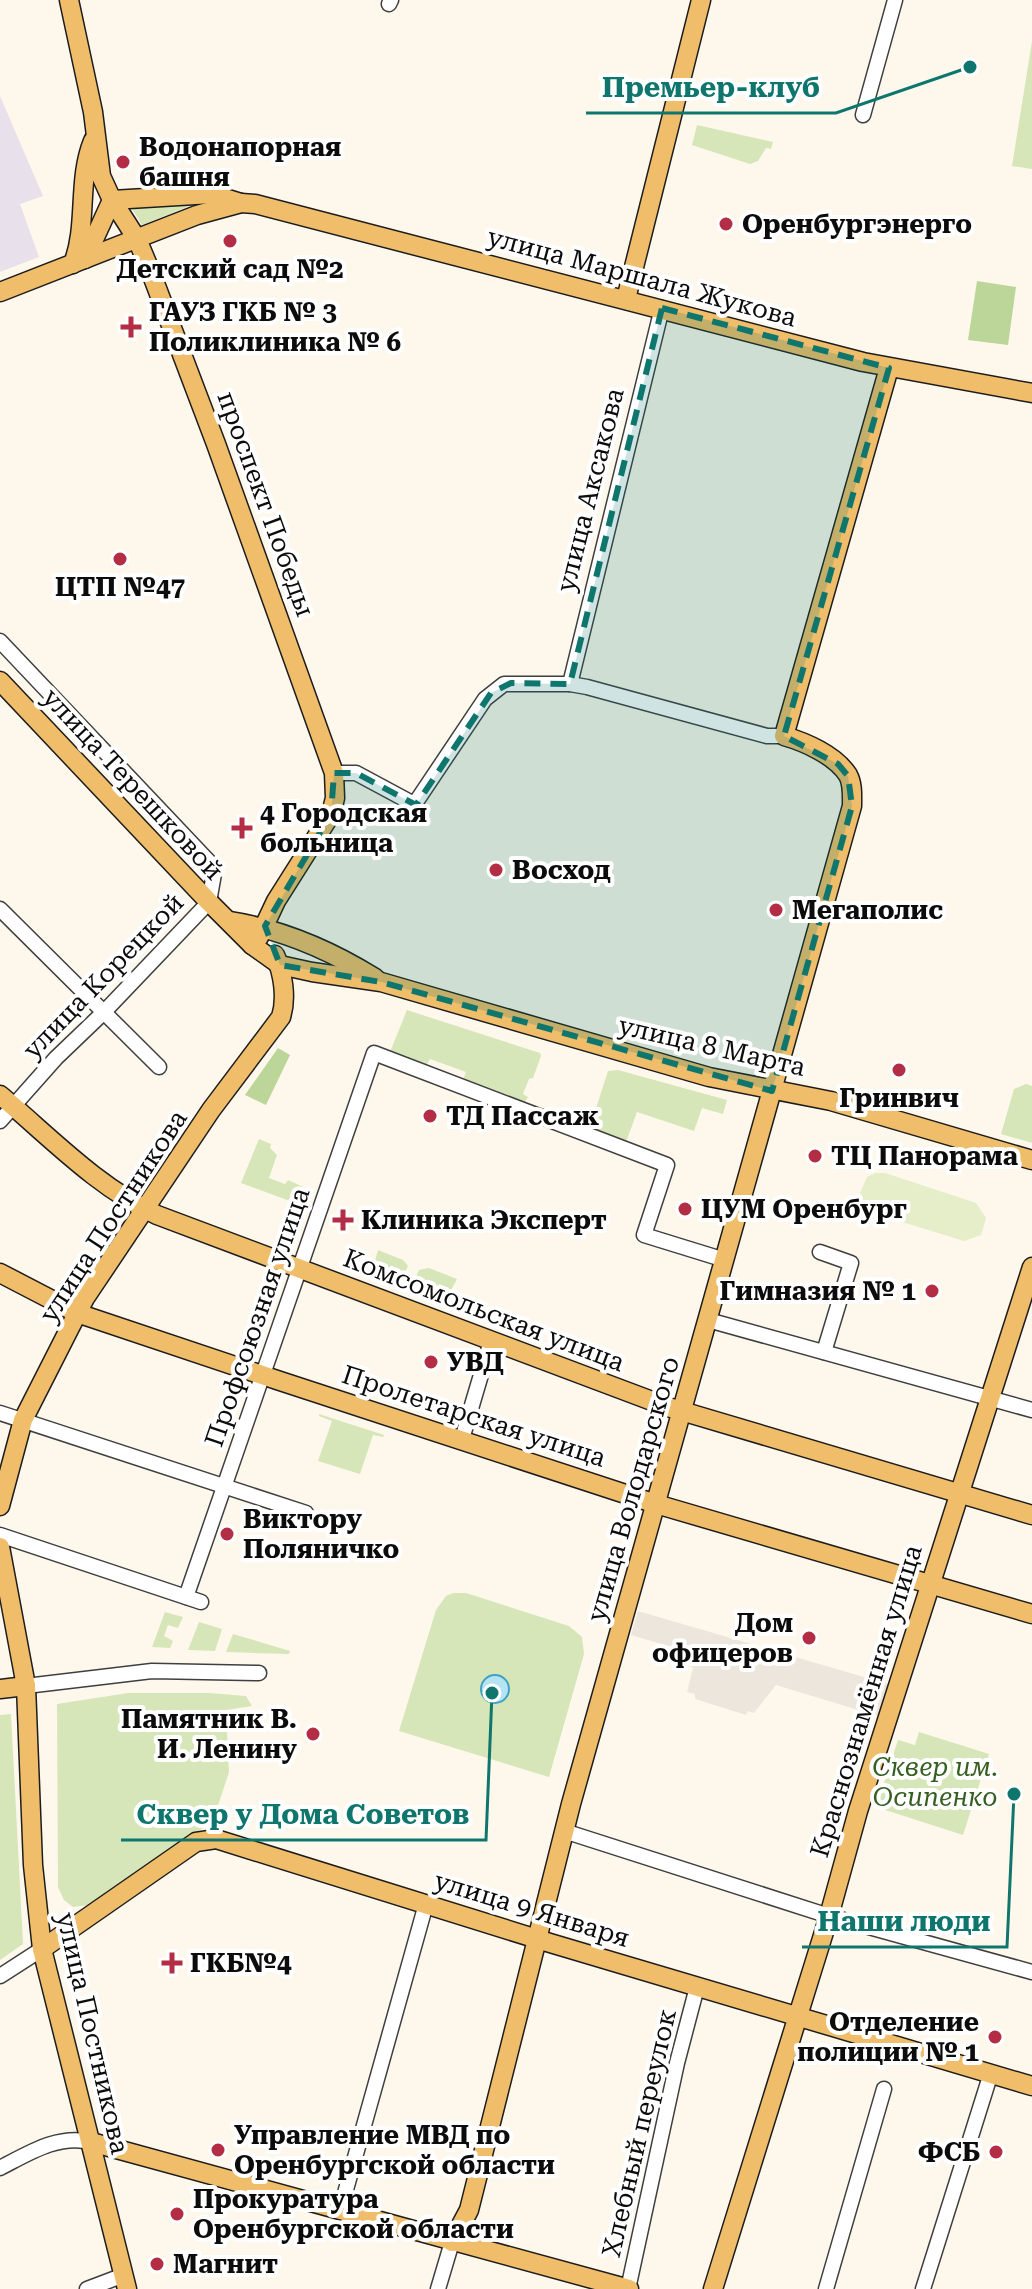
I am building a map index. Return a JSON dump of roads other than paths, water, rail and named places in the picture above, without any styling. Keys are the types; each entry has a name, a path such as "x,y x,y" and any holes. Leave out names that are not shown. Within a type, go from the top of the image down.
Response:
{"main road":[{"name":"проспект Победы","path":"69,0 96,134 101,176 137,239 216,444 334,773 335,798 331,814 252,945"},
{"path":"626,299 701,0"},
{"path":"79,261 85,166 96,134"},
{"name":"улица Маршала Жукова","path":"112,200 212,194 889,368 1032,393"},
{"path":"79,261 112,200"},
{"name":"улица Маршала Жукова","path":"0,292 197,215 241,203"},
{"path":"784,736 889,368"},
{"name":"улица Терешковой","path":"0,681 209,902 252,945 280,965"},
{"name":"улица Володарского","path":"452,2242 469,2210 564,1831 852,806 848,776 838,764 800,741 784,736"},
{"path":"229,921 265,926 280,965"},
{"name":"улица 8 Марта","path":"265,926 353,964 381,982"},
{"name":"улица 8 Марта","path":"280,965 381,982 709,1077 831,1101 1032,1160"},
{"name":"улица Постникова","path":"0,1506 23,1420 77,1313 211,1110 281,1017 284,1007 280,965"},
{"name":"Комсомольская улица","path":"6,1100 94,1176 146,1210 683,1411 1032,1515"},
{"name":"Краснознамённая улица","path":"713,2289 829,1916 846,1850 1032,1267"},
{"name":"Пролетарская улица","path":"0,1273 77,1313 656,1504 1032,1614"},
{"name":"улица Постникова","path":"0,1547 26,1686 33,1865 42,1949 126,2282"},
{"path":"0,1689 26,1686"},
{"name":"улица 9 Января","path":"42,1949 196,1842 216,1839 537,1939 1032,2086"},
{"path":"91,2142 628,2289"}],"street":[{"path":"863,115 895,0"},
{"name":"улица Аксакова","path":"570,684 662,308"},
{"path":"0,641 215,868 209,902"},
{"path":"334,773 356,773 410,802 416,802 485,699 498,687 511,683 587,687 767,736 784,736"},
{"name":"улица Корецкой","path":"0,1121 6,1100 103,1013 209,902"},
{"path":"0,909 159,1067"},
{"name":"Профсоюзная улица","path":"0,1535 194,1600 225,1487 262,1374 374,1053 667,1165 644,1235 725,1260"},
{"path":"820,1252 851,1263 824,1352"},
{"path":"708,1320 1032,1410"},
{"path":"462,1439 491,1341"},
{"path":"0,1413 306,1513"},
{"path":"26,1686 152,1671 259,1673"},
{"path":"564,1831 829,1916 1032,1972"},
{"path":"340,2211 426,1904"},
{"path":"0,1976 42,1949"},
{"name":"Хлебный переулок","path":"628,2289 677,2063 697,1987"},
{"path":"923,2289 991,2073"},
{"path":"826,2289 884,2089"},
{"path":"0,2168 56,2141 77,2138 91,2142"},
{"name":"улица Володарского","path":"438,2289 452,2242"},
{"path":"87,2289 126,2282"}],"water":[{"path":"495,1675 505,1679 509,1689 505,1699 495,1703 485,1699 481,1689 485,1679"}],"place":[{"name":"Премьер-клуб","path":"970,67"},
{"name":"Водонапорная башня","path":"123,162"},
{"name":"Оренбургэнерго","path":"726,224"},
{"name":"Детский сад №2","path":"230,241"},
{"name":"ГАУЗ ГКБ № 3 Поликлиника № 6","path":"131,327"},
{"name":"ЦТП №47","path":"120,559"},
{"name":"4 Городская больница","path":"242,828"},
{"name":"Восход","path":"496,870"},
{"name":"Мегаполис","path":"776,910"},
{"name":"Гринвич","path":"899,1070"},
{"name":"ТД Пассаж","path":"430,1116"},
{"name":"ТЦ Панорама","path":"815,1156"},
{"name":"ЦУМ Оренбург","path":"685,1209"},
{"name":"Клиника Эксперт","path":"343,1220"},
{"name":"Гимназия № 1","path":"932,1291"},
{"name":"УВД","path":"431,1362"},
{"name":"Виктору Поляничко","path":"227,1534"},
{"name":"Дом офицеров","path":"809,1638"},
{"name":"Сквер у Дома Советов","path":"492,1693"},
{"name":"Памятник В. И. Ленину","path":"313,1734"},
{"name":"Наши люди","path":"1014,1794"},
{"name":"ГКБ№4","path":"172,1963"},
{"name":"Отделение полиции № 1","path":"995,2037"},
{"name":"Управление МВД по Оренбургской области","path":"218,2150"},
{"name":"ФСБ","path":"996,2152"},
{"name":"Прокуратура Оренбургской области","path":"177,2214"},
{"name":"Магнит","path":"157,2264"}],"park label":[{"name":"Сквер им. Осипенко","path":"935,1782"}]}
